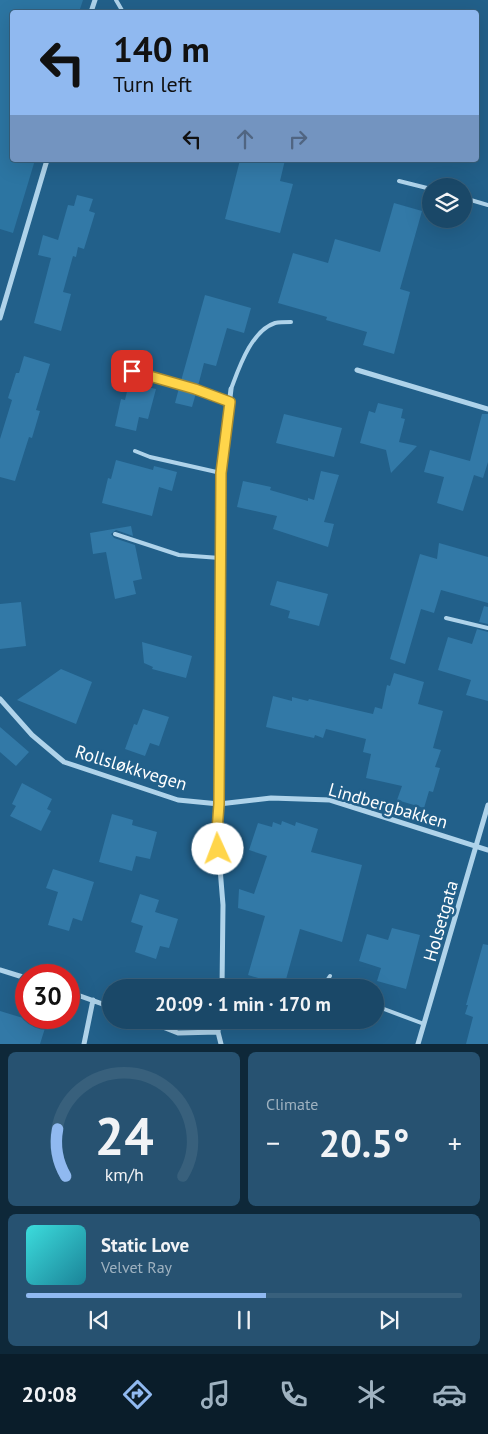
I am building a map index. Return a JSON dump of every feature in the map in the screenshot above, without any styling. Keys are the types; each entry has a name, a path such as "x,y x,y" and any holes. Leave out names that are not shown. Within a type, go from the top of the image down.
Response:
{"street":[{"path":"0,318 46,162"},
{"path":"357,370 488,409"},
{"path":"222,979 223,905 217,831 219,804 221,473 231,388"},
{"name":"Rollsløkkvegen","path":"0,700 32,735 64,762 178,800 219,804"},
{"name":"Lindbergbakken","path":"219,804 271,798 330,800 488,850"},
{"name":"Holsetgata","path":"418,1044 488,805"},
{"path":"0,970 15,975"},
{"path":"80,996 102,1004"},
{"path":"84,1044 93,1000"},
{"path":"168,1029 178,1033 218,1032"},
{"path":"218,1029 221,1044"}],"lane":[{"path":"398,181 422,187"},
{"path":"472,200 488,205"},
{"path":"231,388 243,361 256,339 266,328 275,323 291,322"},
{"path":"132,371 195,389 230,402"},
{"path":"135,451 150,457 221,473"},
{"path":"115,534 179,555 220,558"},
{"path":"446,618 488,628"},
{"path":"384,1009 424,1024"}],"shaded area":[{"path":"0,0 83,0 80,10 10,10 10,162 34,162 13,233 0,229"}],"building":[{"path":"239,162 285,162 280,181 293,184 280,233 225,219"},
{"path":"77,195 93,199 89,211 95,213 84,249 78,247 76,257 73,256 63,292 71,294 61,331 34,323 51,258 38,255 43,235 58,240 68,205 74,206"},
{"path":"394,203 422,211 400,289 410,292 394,354 363,345 367,332 326,320 327,317 278,303 293,253 328,263 335,239 380,252"},
{"path":"205,295 251,308 244,333 227,328 216,366 204,363 198,386 181,381"},
{"path":"24,356 50,364 36,410 40,411 32,438 29,437 15,481 0,477 0,439 12,400 8,398"},
{"path":"129,383 156,389 148,419 139,417 136,431 115,426 121,399 125,400"},
{"path":"179,388 196,393 192,407 175,403"},
{"path":"378,403 403,409 401,418 405,419 399,442 417,446 391,473 386,450 360,443 369,411 375,413"},
{"path":"284,414 342,428 334,457 276,443"},
{"path":"482,414 488,414 488,462 483,478 474,475 463,511 437,503 444,477 424,472 430,450 470,461"},
{"path":"116,460 153,470 154,466 177,472 172,491 159,487 152,516 102,503 108,478 111,479"},
{"path":"321,471 339,475 324,522 334,524 328,547 273,529 277,516 237,507 243,481 271,487 270,490 308,501 308,498 314,500"},
{"path":"131,526 133,536 116,530 111,534 114,538 135,545 142,579 133,581 136,594 115,599 106,552 93,554 90,533"},
{"path":"439,543 488,557 488,603 441,590 434,613 421,609 405,664 390,659 420,554 437,559"},
{"path":"277,581 328,594 319,626 288,618 290,611 270,605"},
{"path":"21,602 26,646 0,649 0,604"},
{"path":"484,606 488,607 488,624 479,622"},
{"path":"477,629 488,632 488,701 466,695 471,680 438,670 448,637 472,644"},
{"path":"142,642 192,656 186,678 152,669 153,667 144,663"},
{"path":"61,669 92,682 76,724 17,700"},
{"path":"394,673 424,682 418,704 443,711 433,748 441,750 435,767 440,768 433,792 429,791 424,808 397,800 402,786 366,778 371,754 363,752 366,739 326,729 323,738 315,735 314,738 266,727 273,696 292,701 292,697 308,701 309,699 373,714 375,707 382,709 387,685 390,686"},
{"path":"143,709 169,717 159,746 150,743 145,756 125,749 134,724 137,725"},
{"path":"0,727 29,752 16,766 0,752"},
{"path":"22,783 52,799 47,809 51,811 41,831 10,816 16,806 12,804"},
{"path":"112,814 133,820 132,825 157,832 150,859 136,856 132,871 99,862"},
{"path":"282,821 295,826 296,822 318,829 311,852 362,865 342,942 300,929 286,979 261,979 248,975 265,916 238,908 239,889 254,894 267,856 249,850 258,823 272,827 273,822 281,825"},
{"path":"53,869 94,882 82,921 73,918 69,931 48,925 58,892 46,888"},
{"path":"140,894 159,900 155,912 178,919 169,948 160,946 156,959 135,952 143,926 131,922"},
{"path":"392,928 420,935 406,989 384,983 384,979 378,979 381,968 359,961 367,934 388,940"},
{"path":"483,944 488,945 488,1044 466,1044 473,1017 465,1014 468,1005 466,1005"},
{"path":"0,1011 15,1016 15,1029 45,1029 40,1044 0,1044"}],"route":[{"path":"132,371 195,389 230,402 221,473 218,849"}]}
